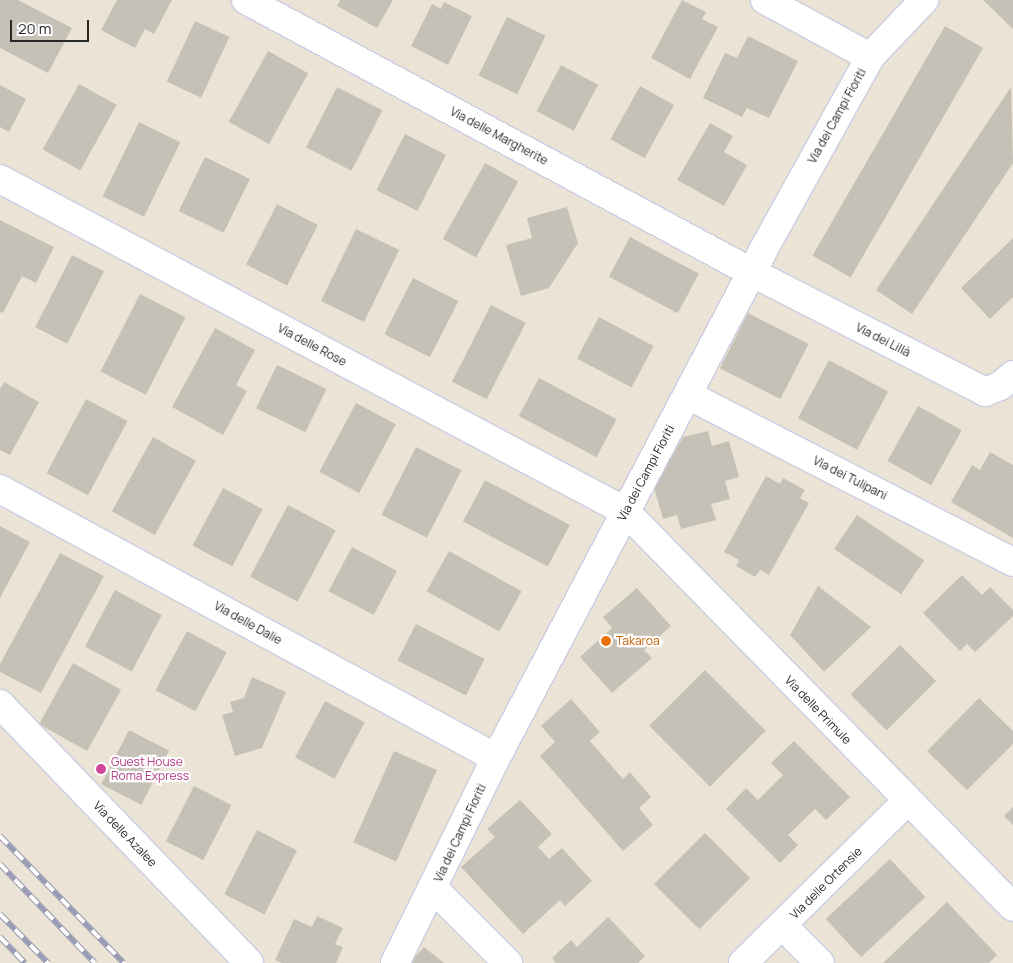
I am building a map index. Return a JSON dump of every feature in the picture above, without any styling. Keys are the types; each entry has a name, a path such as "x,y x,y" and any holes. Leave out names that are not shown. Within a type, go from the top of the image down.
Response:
{"street":[{"name":"Via delle Margherite","path":"246,0 751,272"},
{"path":"765,0 870,57"},
{"name":"Via dei Campi Fioriti","path":"395,963 434,888 496,758 751,272 870,57 924,0"},
{"name":"Via delle Rose","path":"0,179 625,511"},
{"name":"Via dei Lillà","path":"751,272 985,392 1000,386 1013,376"},
{"name":"Via dei Tulipani","path":"688,395 1013,562"},
{"name":"Via delle Dalie","path":"0,489 496,758"},
{"name":"Via delle Primule","path":"625,511 1013,908"},
{"name":"Via delle Azalee","path":"0,704 249,963"},
{"name":"Via delle Ortensie","path":"743,963 783,926 907,801"},
{"path":"434,888 508,963"},
{"path":"783,926 820,963"}],"building":[{"path":"0,0 18,0 72,28 48,73 0,48"},
{"path":"117,0 172,0 154,34 145,29 135,48 101,30"},
{"path":"340,0 393,0 377,28 337,6"},
{"path":"682,0 706,12 702,19 718,27 690,79 651,58"},
{"path":"983,0 1013,0 1013,29"},
{"path":"444,2 472,16 448,65 411,46 432,4 441,9"},
{"path":"507,17 546,36 517,94 479,75"},
{"path":"195,21 229,37 201,98 167,82"},
{"path":"945,26 983,48 851,277 812,255"},
{"path":"748,36 798,61 769,118 747,108 742,117 703,98 725,53 737,58"},
{"path":"268,51 308,73 269,144 229,122"},
{"path":"561,65 598,85 574,131 537,111"},
{"path":"79,84 117,105 80,170 43,150"},
{"path":"0,85 26,99 9,132 0,127"},
{"path":"640,86 674,105 645,158 610,139"},
{"path":"337,87 382,110 352,171 306,148"},
{"path":"1011,87 1013,163 912,314 876,290"},
{"path":"139,122 180,142 144,217 103,197"},
{"path":"710,123 733,136 724,152 747,165 724,206 677,180"},
{"path":"405,134 446,155 417,211 376,190"},
{"path":"205,157 250,179 224,233 179,211"},
{"path":"485,163 518,181 476,258 443,239"},
{"path":"277,204 318,225 287,285 246,265"},
{"path":"567,207 578,243 549,288 521,296 506,245 532,238 527,218"},
{"path":"0,220 54,247 36,283 22,276 3,313 0,312"},
{"path":"356,229 399,250 364,322 321,301"},
{"path":"630,237 699,274 678,313 609,277"},
{"path":"1013,238 1013,297 990,319 961,288"},
{"path":"72,255 104,271 67,344 35,327"},
{"path":"413,278 458,301 430,357 384,334"},
{"path":"140,294 185,317 146,395 101,372"},
{"path":"491,305 526,323 487,399 452,382"},
{"path":"748,313 809,344 780,399 720,368"},
{"path":"599,317 654,346 632,388 577,358"},
{"path":"215,328 255,350 236,385 247,391 223,435 172,407"},
{"path":"829,360 888,391 857,450 798,418"},
{"path":"277,365 326,389 305,432 256,408"},
{"path":"539,378 617,419 597,457 519,416"},
{"path":"4,382 39,402 10,455 0,450 0,389"},
{"path":"86,399 127,421 88,495 47,473"},
{"path":"356,403 396,424 359,493 319,472"},
{"path":"918,406 962,430 931,485 887,461"},
{"path":"708,431 712,446 729,441 739,477 725,481 730,499 711,504 716,520 681,529 677,515 663,519 654,488 683,437"},
{"path":"153,437 196,461 155,535 112,511"},
{"path":"416,447 461,470 427,538 381,515"},
{"path":"990,452 1013,465 1013,538 951,502 972,465 980,470"},
{"path":"766,476 780,484 783,478 805,490 800,498 809,503 769,575 760,570 755,577 736,566 739,560 724,552"},
{"path":"485,480 570,525 548,567 463,521"},
{"path":"223,488 263,509 232,567 192,545"},
{"path":"288,505 336,530 298,602 250,577"},
{"path":"857,515 924,560 901,594 834,549"},
{"path":"0,526 30,542 0,598"},
{"path":"352,547 397,571 374,615 329,591"},
{"path":"449,551 522,591 499,631 427,591"},
{"path":"60,553 104,576 41,693 0,672 0,664"},
{"path":"962,575 982,595 990,587 1013,610 1013,616 975,652 967,644 960,651 923,613"},
{"path":"818,586 871,627 824,672 790,635"},
{"path":"637,588 671,626 644,650 652,658 612,693 580,657 612,628 603,617"},
{"path":"115,590 162,615 132,671 85,647"},
{"path":"416,624 485,659 466,695 397,661"},
{"path":"187,631 227,652 195,711 156,690"},
{"path":"900,645 936,681 887,731 851,694"},
{"path":"73,663 121,690 87,751 39,724"},
{"path":"705,670 766,731 710,787 649,726"},
{"path":"252,677 286,692 262,748 235,756 222,715 233,712 230,702 244,698"},
{"path":"979,698 1013,731 1013,744 967,790 927,751"},
{"path":"571,699 600,732 590,741 623,779 630,772 651,797 639,808 653,825 623,851 540,756 555,742 541,726"},
{"path":"325,701 365,722 335,779 295,758"},
{"path":"129,730 169,750 141,805 101,784"},
{"path":"794,741 850,797 826,820 815,809 788,835 798,845 780,863 726,809 746,788 758,800 783,775 771,763"},
{"path":"394,751 437,770 396,861 353,842"},
{"path":"194,786 231,805 203,860 166,841"},
{"path":"520,800 552,834 538,847 549,859 562,848 592,881 565,906 560,900 523,934 461,867 495,837 487,829"},
{"path":"1013,807 1013,825 1004,816"},
{"path":"257,830 297,850 264,915 224,894"},
{"path":"705,833 750,878 699,929 654,884"},
{"path":"890,859 925,897 861,957 826,919"},
{"path":"947,902 997,955 989,963 883,963"},
{"path":"317,916 343,928 335,944 343,947 336,963 282,963 275,960 294,919 312,927"},
{"path":"608,917 645,956 638,963 556,963 552,958 571,940 577,947"},
{"path":"424,947 444,963 410,963"}],"railway":[{"path":"0,836 124,963"},
{"path":"0,864 95,963"},
{"path":"0,914 48,963"},
{"path":"0,937 25,963"}],"place":[{"name":"Takaroa","path":"606,641"},
{"name":"Guest House Roma Express","path":"101,769"}]}
